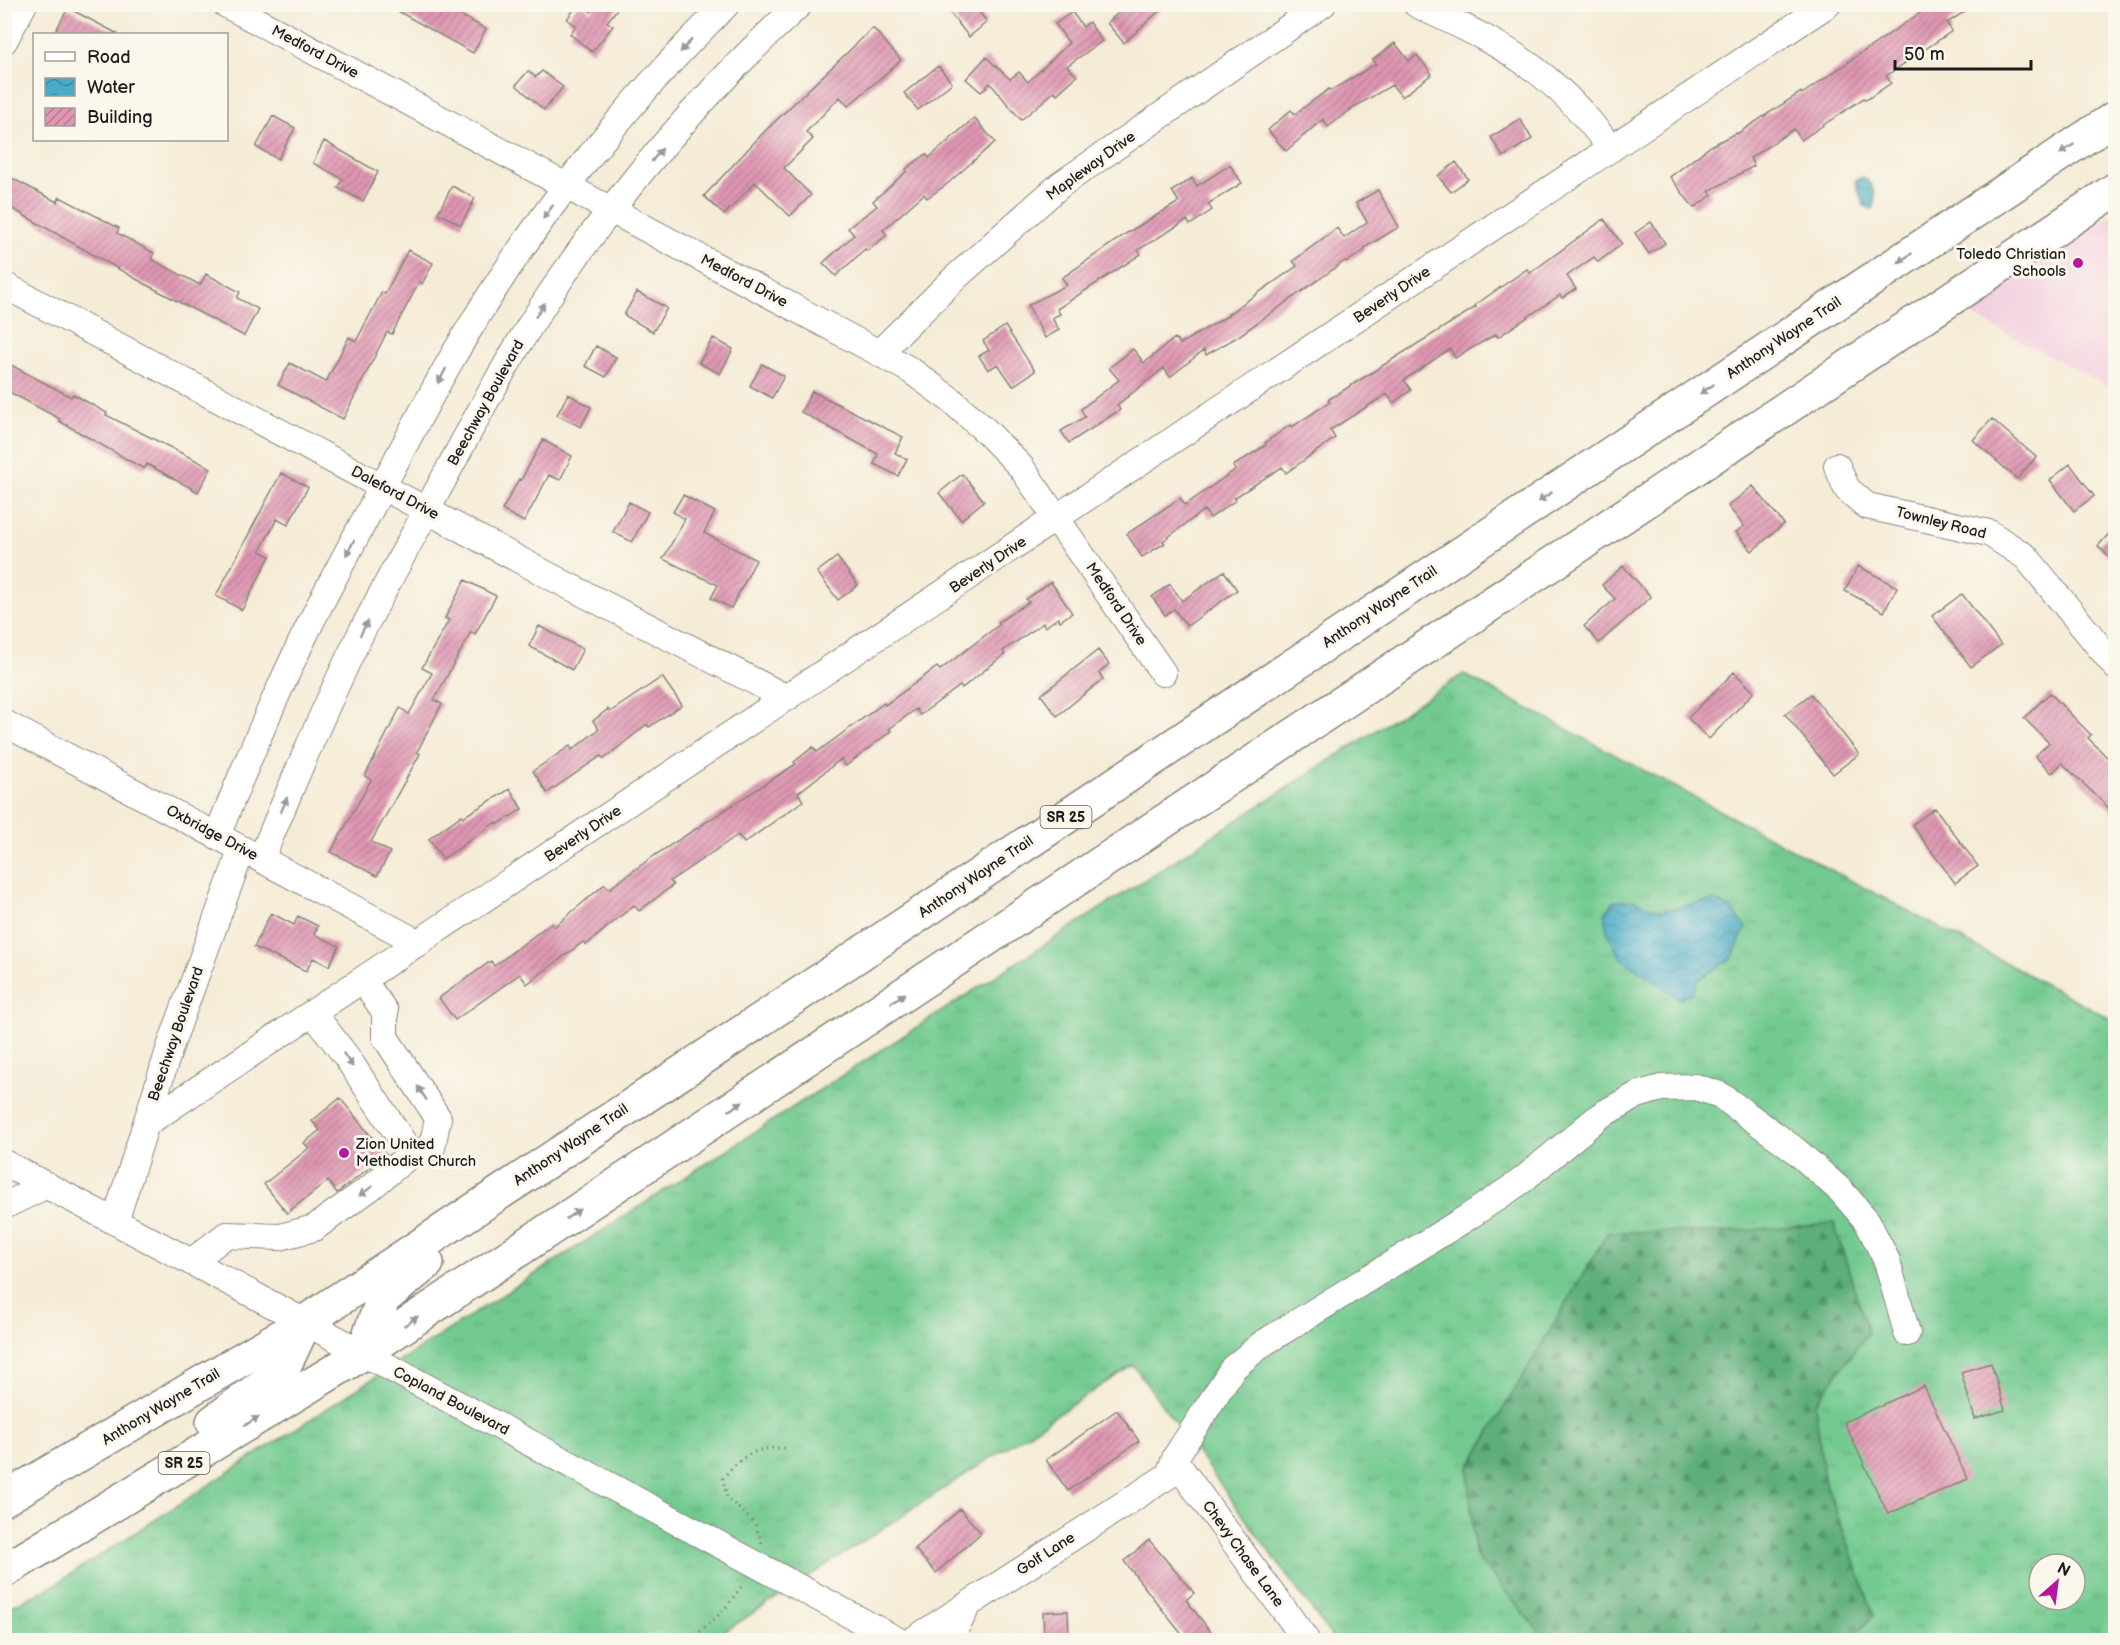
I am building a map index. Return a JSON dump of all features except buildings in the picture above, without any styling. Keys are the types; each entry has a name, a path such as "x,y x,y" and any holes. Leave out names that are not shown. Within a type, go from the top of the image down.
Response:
{"highway":[{"name":"Anthony Wayne Trail","path":"4,1499 304,1322 2115,117"},
{"name":"SR 25","path":"4,1570 36,1553 362,1354 2115,189"},
{"path":"362,1354 383,1299 560,1152"},
{"path":"36,1553 282,1371 304,1322"}],"street":[{"path":"4,42 24,4"},
{"name":"Medford Drive","path":"225,4 879,353 910,370 951,399 1021,467 1163,673"},
{"path":"217,836 297,651 452,358 481,310 507,269 567,186 657,78 727,4"},
{"name":"Beechway Boulevard","path":"115,1222 171,1044 251,854 359,637 495,382 548,297 611,210 738,64 800,4"},
{"name":"Mapleway Drive","path":"879,353 955,278 1060,185 1323,4"},
{"path":"1416,4 1473,32 1524,62 1570,101 1598,131 1611,149"},
{"name":"Beverly Drive","path":"147,1123 1828,4"},
{"name":"Daleford Drive","path":"4,285 787,698"},
{"name":"Townley Road","path":"1837,466 1847,489 1867,506 1989,533 2026,557 2115,667"},
{"name":"Oxbridge Drive","path":"4,723 419,943"},
{"path":"191,1262 226,1235 280,1237 314,1228 370,1188 411,1154 432,1147 438,1118 386,1037 385,1012 363,980"},
{"path":"313,1013 346,1056 411,1154"},
{"path":"1174,1471 1176,1456 1233,1368 1262,1344 1468,1217 1520,1182 1601,1114 1637,1095 1661,1088 1696,1087 1720,1095 1794,1149 1841,1191 1867,1221 1887,1261 1907,1333"},
{"name":"Copland Boulevard","path":"4,1163 897,1641"},
{"path":"4,1206 47,1185"},
{"name":"Golf Lane","path":"913,1641 1174,1471"},
{"name":"Chevy Chase Lane","path":"1174,1471 1306,1641"},
{"path":"952,1641 968,1605"}],"shaded area":[{"name":"Toledo Christian Schools","path":"2115,213 2115,390 1967,313"}],"green space":[{"path":"1463,674 2115,1021 2115,1640 1334,1640 1133,1365 712,1640 5,1640 5,1609 51,1587"},
{"path":"1834,1223 1868,1332 1815,1404 1824,1478 1874,1615 1849,1640 1546,1640 1475,1555 1468,1469 1608,1232 1726,1232"}],"water":[{"path":"1862,177 1874,191 1873,209 1864,206 1855,181"},
{"path":"1713,900 1731,908 1746,927 1732,958 1699,979 1692,993 1680,999 1620,957 1607,932 1605,914 1614,901 1636,901 1661,911"}],"place":[{"name":"Toledo Christian Schools","path":"2078,263"},
{"name":"Zion United Methodist Church","path":"344,1153"}]}
